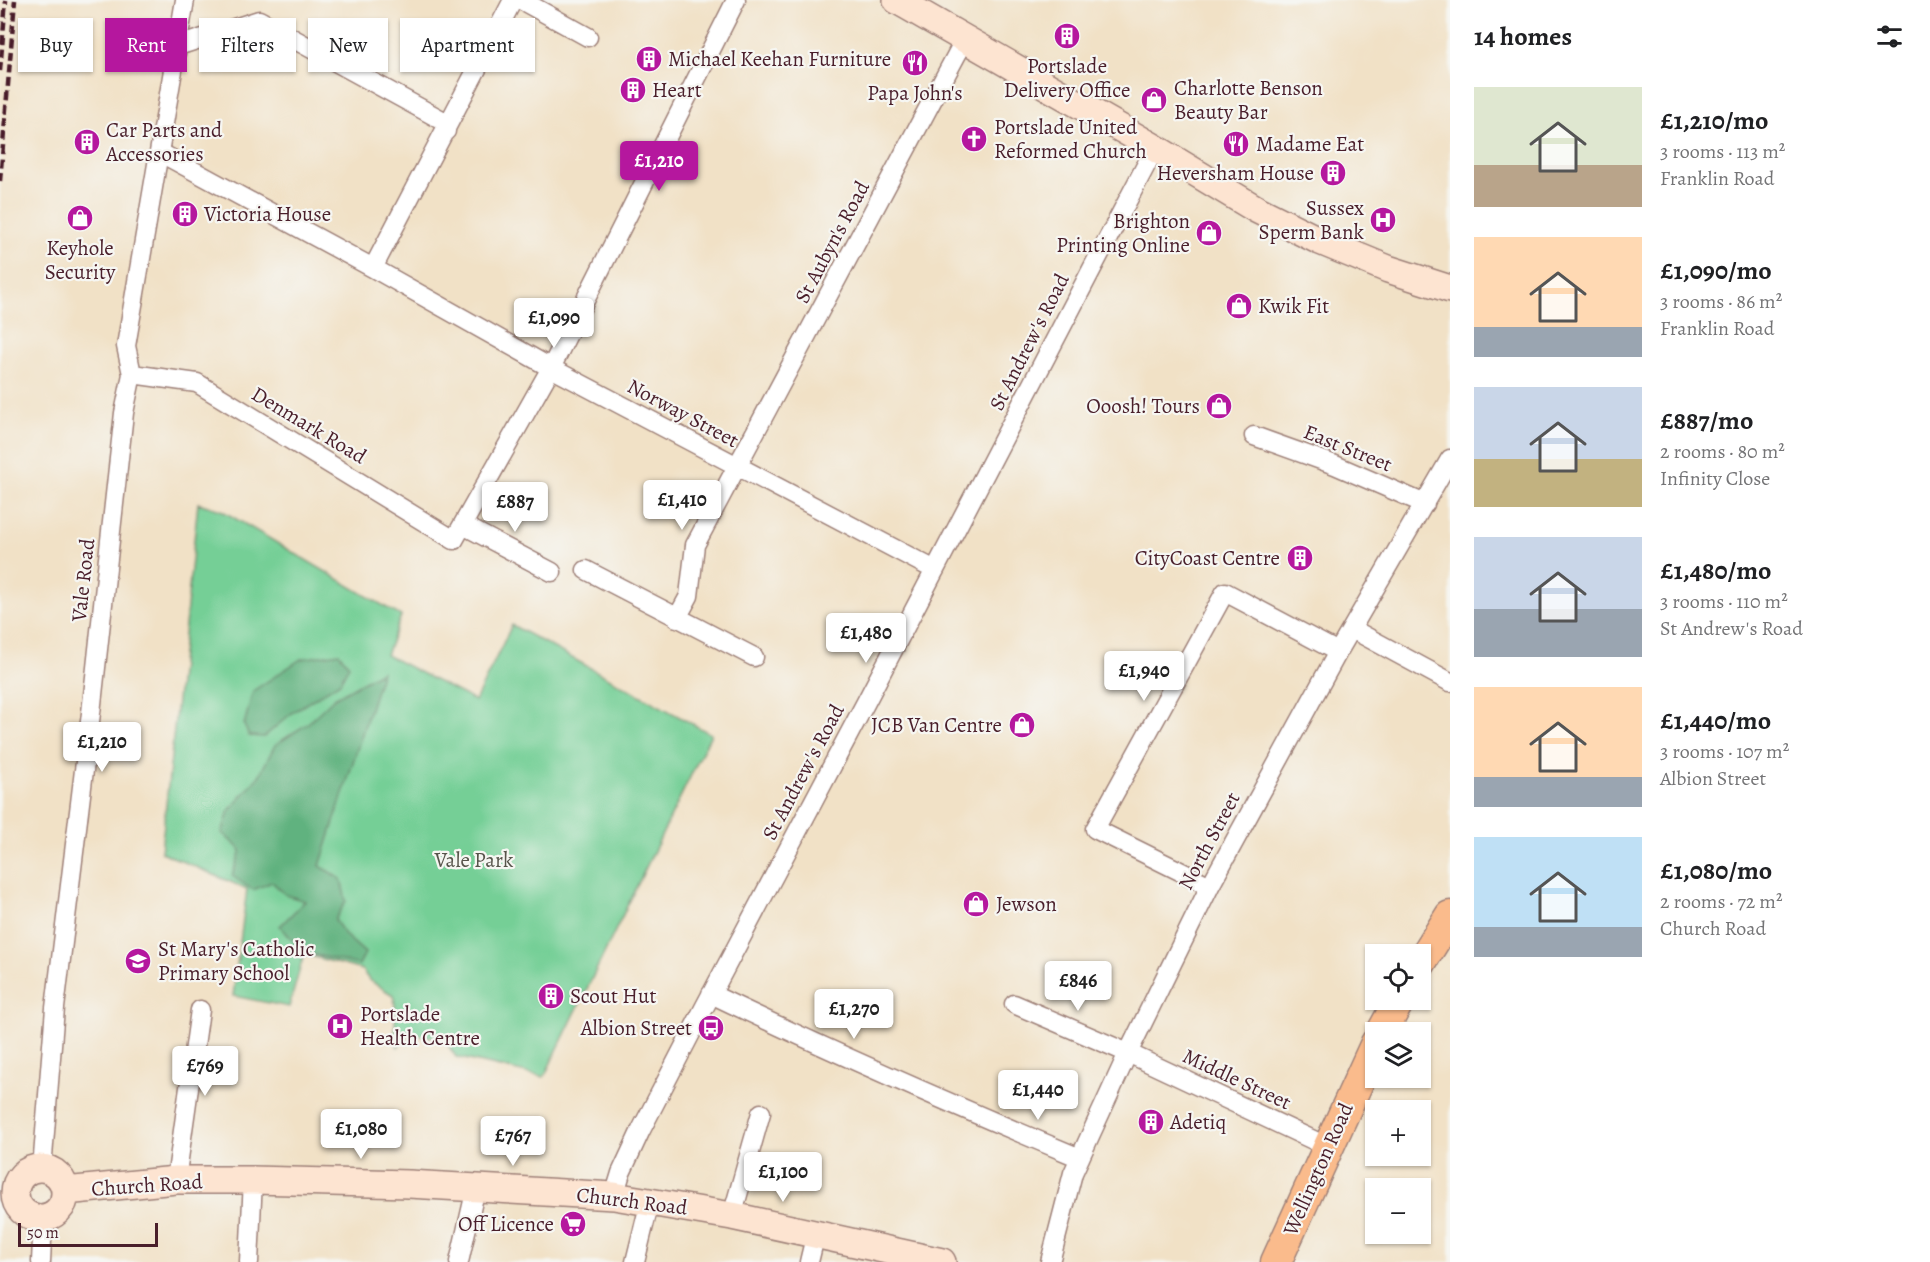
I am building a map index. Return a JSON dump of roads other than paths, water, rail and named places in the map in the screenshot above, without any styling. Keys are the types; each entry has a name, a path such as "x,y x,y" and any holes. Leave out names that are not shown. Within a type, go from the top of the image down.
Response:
{"main road":[{"path":"897,0 1155,148 1256,209 1309,236 1388,269 1450,289"},
{"path":"1431,946 1450,916"},
{"name":"Wellington Road","path":"1276,1262 1365,1067"},
{"path":"42,1168 58,1176 65,1191 64,1200 61,1208 54,1214 43,1218 31,1217 8,1199 24,1174 42,1168"},
{"name":"Church Road","path":"65,1191 176,1180 253,1180 410,1184 614,1196 732,1216 942,1262"}],"street":[{"name":"Vale Road","path":"182,18 185,0"},
{"path":"373,267 513,0"},
{"path":"521,0 588,37"},
{"path":"458,533 551,368 736,0"},
{"path":"187,43 259,21 444,121 446,131"},
{"name":"St Aubyn's Road","path":"677,618 689,596 695,545 965,39"},
{"name":"Vale Road","path":"42,1168 55,1008 124,413 132,374 126,346 173,72"},
{"name":"St Andrew's Road","path":"614,1196 621,1173 641,1130 711,994 1155,148"},
{"name":"Norway Street","path":"159,152 373,267 551,368 935,570"},
{"name":"Denmark Road","path":"132,374 197,383 458,533 552,572"},
{"name":"East Street","path":"1254,436 1335,465 1425,504"},
{"name":"North Street","path":"1050,1262 1073,1173 1128,1053 1210,886 1338,652 1425,504 1444,485 1450,459"},
{"path":"586,570 754,657"},
{"path":"1210,886 1095,829 1226,592 1338,652"},
{"path":"1352,629 1450,682"},
{"path":"711,994 983,1118 1080,1158"},
{"name":"Middle Street","path":"1014,1004 1128,1053 1328,1147"},
{"path":"176,1180 200,1010"},
{"path":"732,1216 760,1113"},
{"path":"249,1262 253,1180"},
{"path":"459,1262 476,1188"},
{"path":"635,1262 650,1201"},
{"path":"41,1262 43,1218"},
{"path":"810,1262 816,1233"}],"railway":[{"path":"0,71 6,0"},
{"path":"0,181 15,0"}],"place":[{"name":"Portslade Delivery Office","path":"1067,36"},
{"name":"Michael Keehan Furniture","path":"649,59"},
{"name":"Papa John's","path":"915,63"},
{"name":"Heart","path":"633,90"},
{"name":"Charlotte Benson Beauty Bar","path":"1154,100"},
{"name":"Portslade United Reformed Church","path":"974,139"},
{"name":"Car Parts and Accessories","path":"87,142"},
{"name":"Madame Eat","path":"1236,144"},
{"name":"Heversham House","path":"1333,173"},
{"name":"Victoria House","path":"185,214"},
{"name":"Keyhole Security","path":"80,218"},
{"name":"Sussex Sperm Bank","path":"1383,220"},
{"name":"Brighton Printing Online","path":"1209,233"},
{"name":"Kwik Fit","path":"1239,306"},
{"name":"Ooosh! Tours","path":"1219,406"},
{"name":"CityCoast Centre","path":"1300,558"},
{"name":"JCB Van Centre","path":"1022,725"},
{"name":"Jewson","path":"976,904"},
{"name":"St Mary's Catholic Primary School","path":"138,961"},
{"name":"Scout Hut","path":"551,996"},
{"name":"Portslade Health Centre","path":"340,1026"},
{"name":"Albion Street","path":"711,1028"},
{"name":"Adetiq","path":"1151,1122"},
{"name":"Off Licence","path":"573,1224"}],"park label":[{"name":"Vale Park","path":"474,860"}]}
